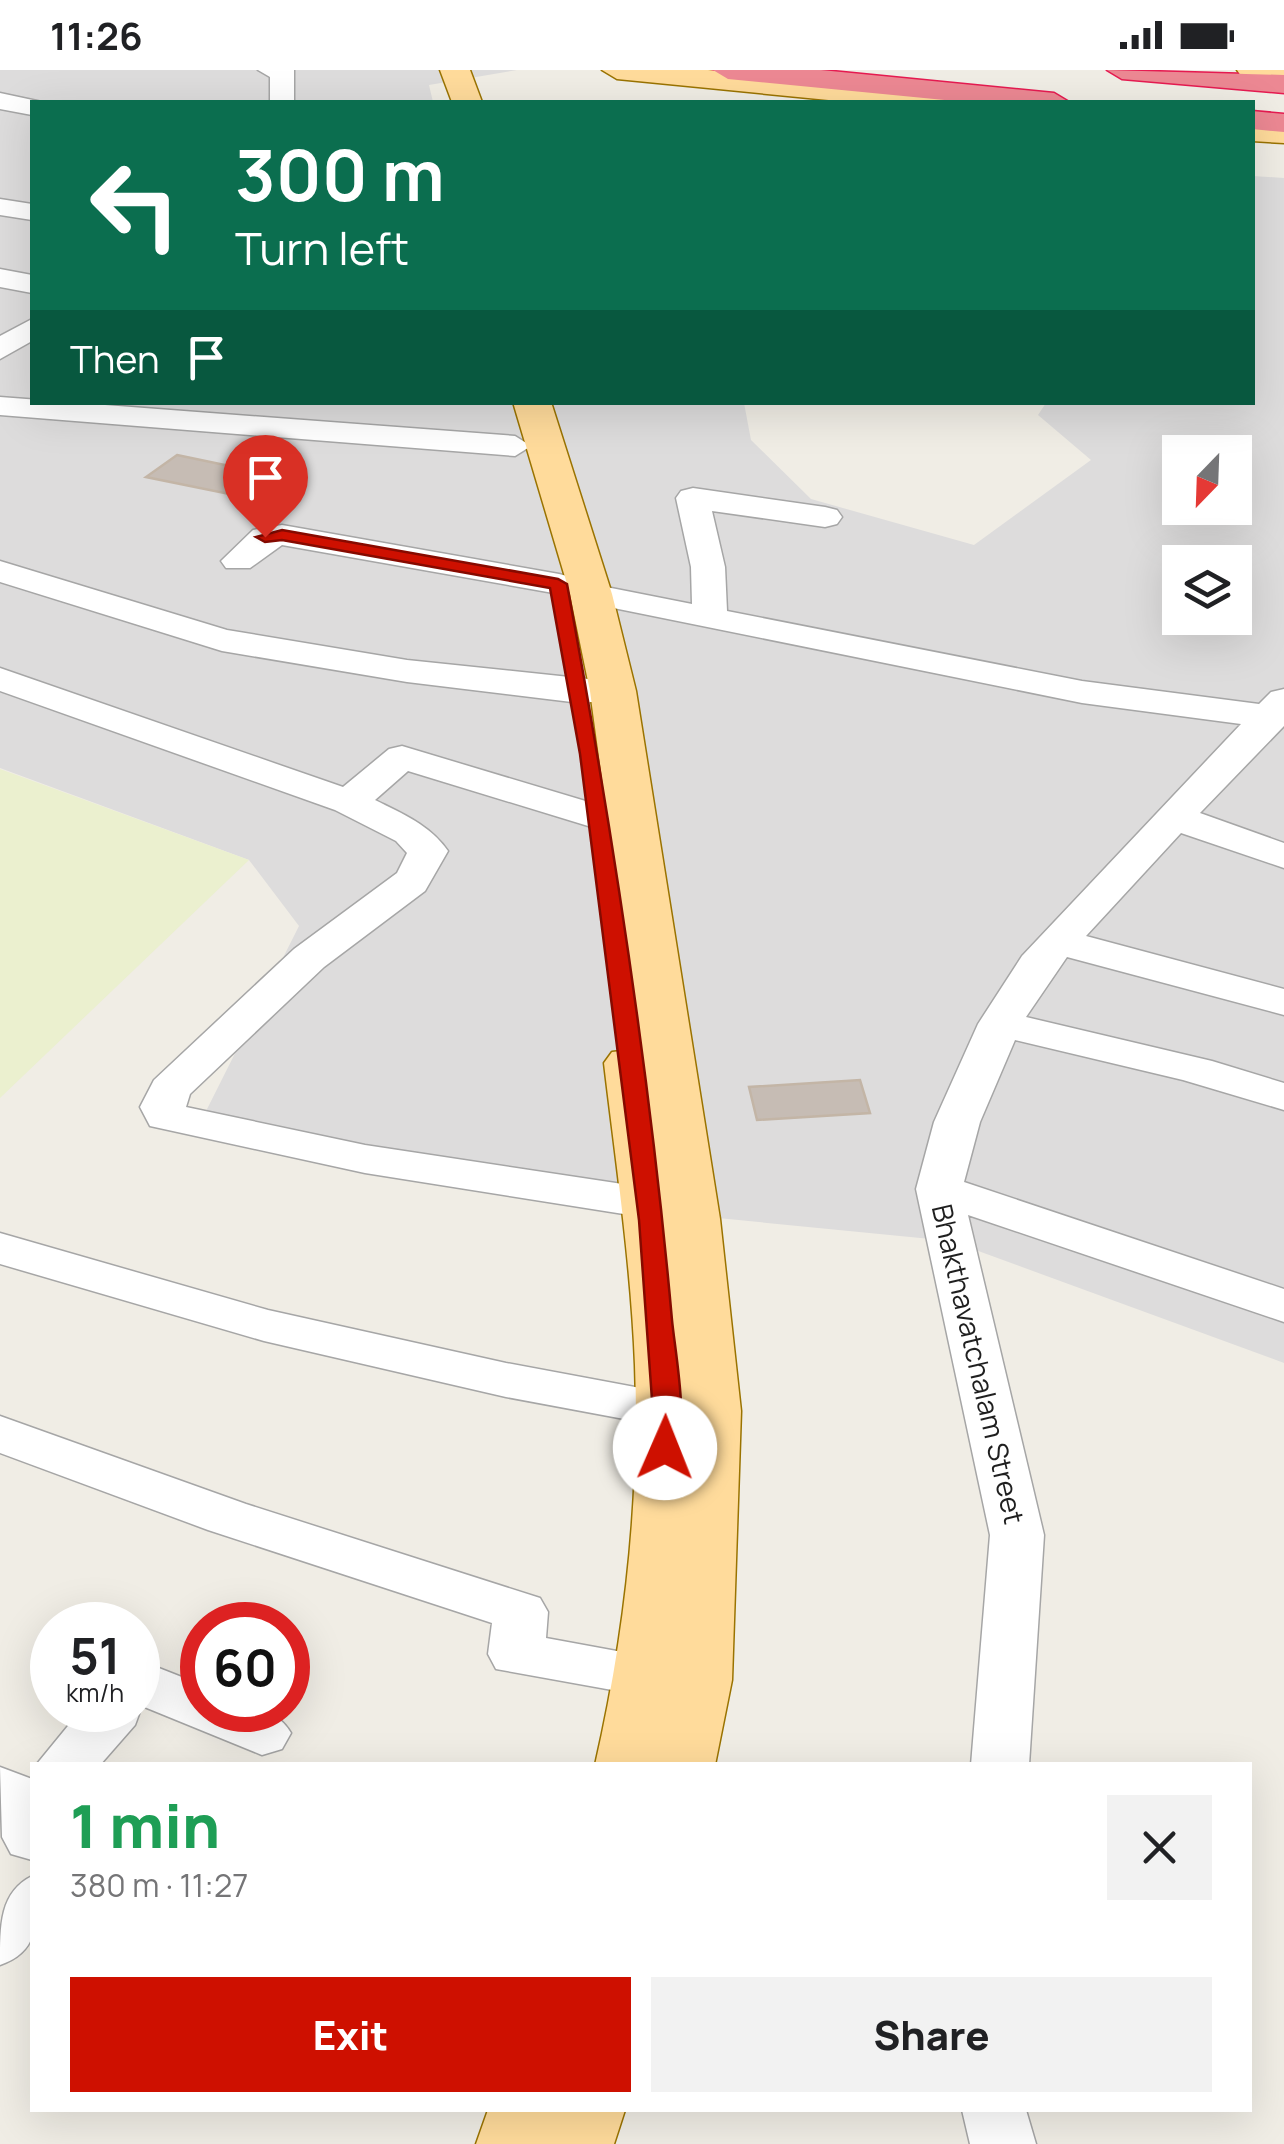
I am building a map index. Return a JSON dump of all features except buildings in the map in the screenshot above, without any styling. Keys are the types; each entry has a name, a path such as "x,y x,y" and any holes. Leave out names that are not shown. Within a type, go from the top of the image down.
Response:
{"highway":[{"path":"1122,70 1284,84"},
{"path":"771,80 1028,100"},
{"path":"1255,120 1284,123"}],"main road":[{"path":"434,70 445,100"},
{"path":"457,70 467,100"},
{"path":"616,70 722,75 921,100"},
{"path":"1252,70 1284,73"},
{"path":"1255,131 1284,134"},
{"path":"518,417 575,589 691,1219 710,1410 698,1680 681,1762"},
{"path":"596,692 598,817 649,1203 667,1410 651,1676 631,1762"},
{"path":"516,2144 527,2112"},
{"path":"574,2144 583,2112"}],"street":[{"path":"270,70 282,71 282,100"},
{"path":"0,100 30,108"},
{"path":"0,206 30,212"},
{"path":"0,278 30,284"},
{"path":"0,350 30,329"},
{"path":"0,360 30,365"},
{"path":"0,406 518,417"},
{"path":"710,618 708,567 692,498 825,517"},
{"path":"238,562 265,537 282,535 575,589 1082,692 1279,710"},
{"path":"0,571 222,640 407,671 596,692"},
{"path":"0,679 349,802 410,833 428,851 426,865 410,883 338,934 170,1090 164,1107 166,1116 365,1158 649,1203"},
{"name":"Bhakthavatchalam Street","path":"1000,1762 1018,1535 940,1190 957,1122 1000,1024 1037,965 1279,710"},
{"path":"349,802 402,757 598,817"},
{"path":"1174,818 1284,856"},
{"path":"1058,942 1284,1002"},
{"path":"1000,1024 1196,1070 1284,1097"},
{"path":"940,1190 1284,1306"},
{"path":"0,1248 264,1325 506,1380 667,1410"},
{"path":"0,1434 227,1517 521,1612 516,1654 651,1676"},
{"path":"67,1762 94,1732"},
{"path":"0,1940 30,1903"},
{"path":"995,2112 1003,2144"}],"shaded area":[{"path":"0,70 517,70 429,85 433,100 30,100 30,405 744,405 751,440 811,499 974,545 1091,460 1038,415 1045,405 1255,405 1255,176 1284,178 1284,1363 951,1241 677,1214 196,1131 299,926 249,860 0,768"}],"green space":[{"path":"0,769 249,860 0,1098"}],"route":[{"path":"265,537 282,535 558,584 580,692 651,1220 667,1410 665,1448"}]}
